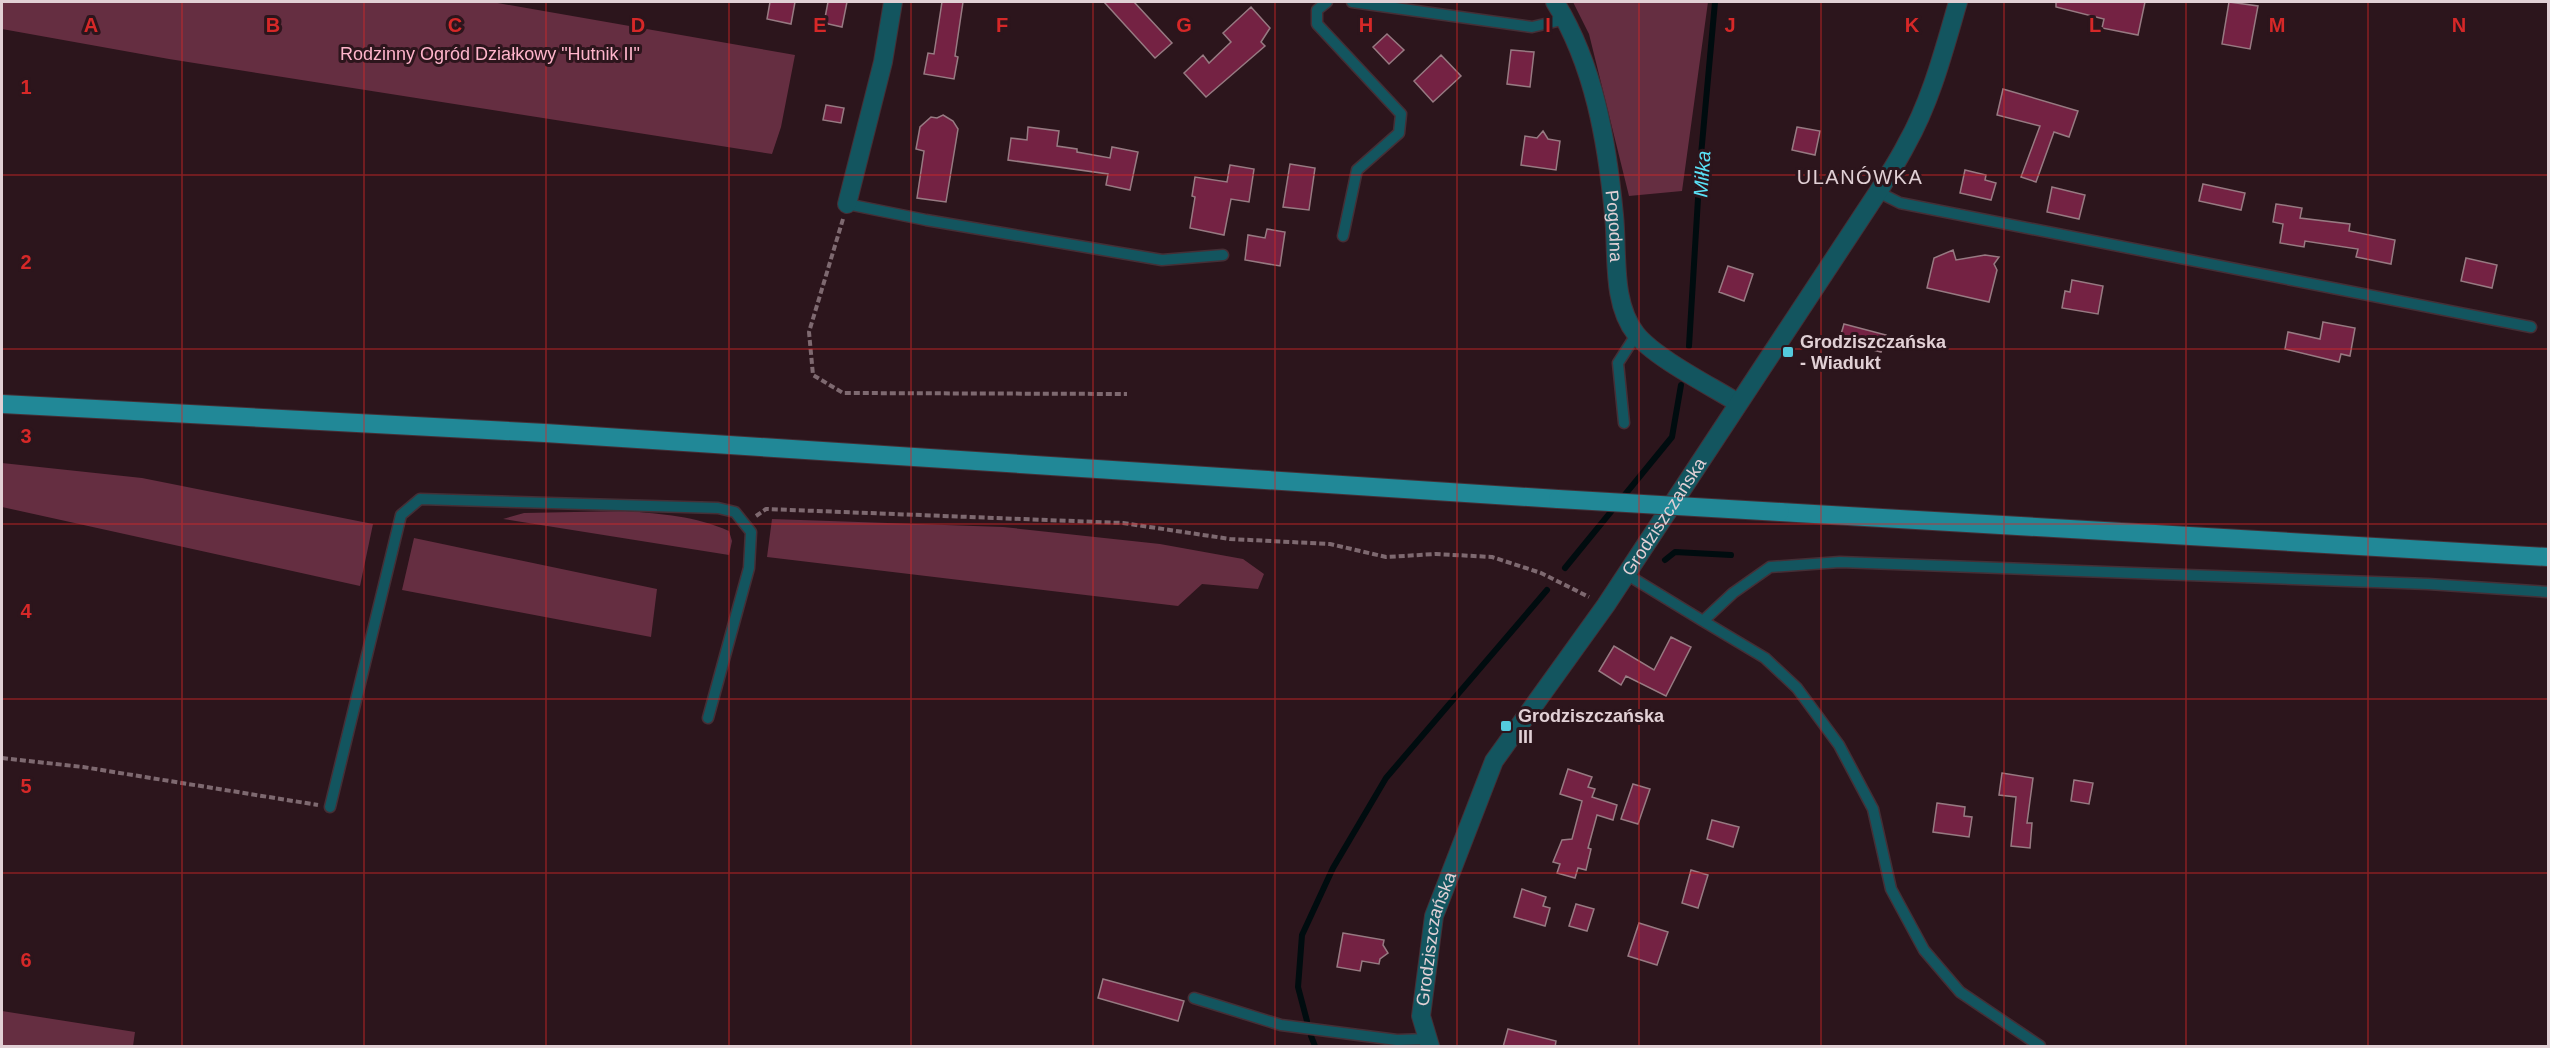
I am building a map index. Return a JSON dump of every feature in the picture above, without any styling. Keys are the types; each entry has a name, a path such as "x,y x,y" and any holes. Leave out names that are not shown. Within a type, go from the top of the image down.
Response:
{"main road":[{"path":"2,404 545,433 1558,499 2548,556"}],"street":[{"path":"847,204 883,62 893,2"},
{"name":"Pogodna","path":"1555,2 1566,19 1594,88 1614,214 1621,300 1636,335 1654,350 1738,403"},
{"name":"Grodziszczańska","path":"1429,1043 1421,1016 1434,916 1494,761 1606,605 1878,192 1907,143 1922,110 1940,63 1958,2"}],"lane":[{"path":"1327,2 1317,10 1317,24 1401,114 1399,134 1357,170 1343,236"},
{"path":"1352,2 1532,27 1566,19"},
{"path":"1878,192 1900,203 2531,327"},
{"path":"847,204 926,220 1162,260 1223,255"},
{"path":"1624,423 1618,363 1636,335"},
{"path":"330,807 401,514 420,499 718,508 735,512 746,523 752,543 749,568 708,718"},
{"path":"1703,621 1733,593 1770,567 1840,562 2428,584 2548,592"},
{"path":"1626,574 1765,658 1797,688 1839,745 1873,809 1891,889 1924,950 1960,992 2040,1047"},
{"path":"1194,998 1281,1025 1429,1043"}],"path":[{"path":"847,204 809,332 813,375 843,393 1127,394"},
{"path":"746,523 766,509 1123,523 1230,540 1330,544 1386,557 1436,554 1492,557 1541,573 1606,605"},
{"path":"2,758 83,767 330,807"}],"green space":[{"name":"Rodzinny Ogród Działkowy \"Hutnik II\"","path":"2,2 492,2 795,55 781,127 772,154 169,59 2,29"},
{"path":"1573,2 1708,2 1682,191 1629,196 1589,34"},
{"path":"2,463 142,478 373,524 360,586 2,507"},
{"path":"626,511 691,519 729,531 732,541 729,555 503,519 524,513"},
{"path":"772,519 1003,527 1160,544 1243,559 1264,574 1258,589 1202,584 1178,606 767,557"},
{"path":"414,538 657,589 651,637 402,590"},
{"path":"2,1011 135,1032 133,1046 2,1046"}],"building":[{"path":"770,2 795,2 791,24 767,19"},
{"path":"828,2 847,2 842,27 824,23"},
{"path":"942,2 963,2 954,79 924,74 928,53 934,54"},
{"path":"1104,2 1134,2 1172,43 1155,58"},
{"path":"2056,2 2145,2 2138,35 2102,28 2104,19 2056,7"},
{"path":"2229,2 2258,6 2250,49 2222,44"},
{"path":"1251,7 1270,28 1261,42 1265,46 1206,97 1184,73 1203,55 1209,63 1231,42 1223,33"},
{"path":"1387,34 1404,50 1389,64 1373,47"},
{"path":"1511,50 1534,52 1530,87 1507,84"},
{"path":"1441,55 1461,76 1433,102 1414,81"},
{"path":"2003,89 2078,111 2069,137 2054,132 2036,182 2021,177 2040,126 1997,115"},
{"path":"826,105 844,108 841,123 823,120"},
{"path":"943,115 953,121 958,129 946,202 917,198 924,151 916,149 920,127 931,117 937,118"},
{"path":"1028,127 1059,131 1057,146 1077,149 1077,152 1110,158 1112,147 1138,152 1130,190 1106,185 1108,174 1008,160 1011,138 1027,140"},
{"path":"1797,127 1820,131 1815,155 1792,150"},
{"path":"1543,131 1548,139 1560,141 1556,170 1521,165 1525,136 1537,138"},
{"path":"1290,164 1315,168 1309,210 1283,207"},
{"path":"1230,165 1254,169 1249,202 1231,199 1224,235 1190,228 1195,197 1192,196 1195,177 1227,182"},
{"path":"1965,170 1986,175 1985,180 1996,183 1991,200 1960,193"},
{"path":"2203,184 2245,193 2241,210 2199,201"},
{"path":"2052,187 2085,195 2079,219 2047,212"},
{"path":"2276,204 2302,208 2300,218 2350,224 2349,231 2395,240 2391,264 2356,257 2358,249 2305,241 2304,247 2280,243 2283,224 2273,222"},
{"path":"1267,229 1285,232 1280,266 1245,260 1248,235 1265,238"},
{"path":"1953,250 1956,260 1985,255 1999,257 1994,264 1997,270 1989,302 1927,288 1934,258"},
{"path":"2466,258 2497,265 2492,288 2461,281"},
{"path":"1728,266 1753,274 1744,301 1719,292"},
{"path":"2072,280 2103,286 2098,314 2062,308 2065,291 2070,292"},
{"path":"2323,322 2355,328 2350,356 2341,354 2339,362 2285,349 2288,332 2320,339"},
{"path":"1844,324 1886,335 1881,352 1839,341"},
{"path":"1671,637 1691,647 1666,696 1626,676 1621,685 1599,671 1614,646 1654,670"},
{"path":"1568,769 1592,777 1588,787 1595,789 1592,797 1617,805 1613,820 1597,815 1588,848 1591,849 1586,870 1578,868 1575,878 1557,873 1560,864 1553,862 1562,840 1572,839 1582,801 1560,794"},
{"path":"2002,773 2033,778 2027,823 2032,823 2030,848 2011,846 2016,797 1999,795"},
{"path":"2074,780 2093,783 2089,804 2071,801"},
{"path":"1633,784 1650,789 1638,824 1621,819"},
{"path":"1937,803 1965,807 1964,816 1972,817 1969,837 1933,832"},
{"path":"1712,820 1739,827 1733,847 1707,839"},
{"path":"1691,870 1708,875 1698,908 1682,903"},
{"path":"1522,889 1546,897 1543,906 1550,908 1545,926 1514,917"},
{"path":"1576,904 1594,909 1587,931 1569,926"},
{"path":"1639,923 1668,932 1657,965 1628,956"},
{"path":"1343,933 1384,940 1383,945 1388,953 1380,959 1379,964 1362,961 1360,971 1337,967"},
{"path":"1103,979 1184,1001 1178,1021 1098,998"},
{"path":"1508,1029 1556,1041 1555,1047 1503,1047"}],"waterway":[{"name":"Miłka","path":"1689,346 1700,166 1715,2"},
{"path":"1565,568 1672,437 1681,385"},
{"path":"1665,560 1675,552 1731,555"},
{"path":"1307,1021 1298,987 1302,935 1333,868 1386,778 1547,590"},
{"path":"1311,1036 1315,1046"}],"place":[{"name":"Grodziszczańska - Wiadukt","path":"1788,352"},
{"name":"Grodziszczańska III","path":"1506,726"}],"district":[{"name":"ULANÓWKA","path":"1860,177"}]}
